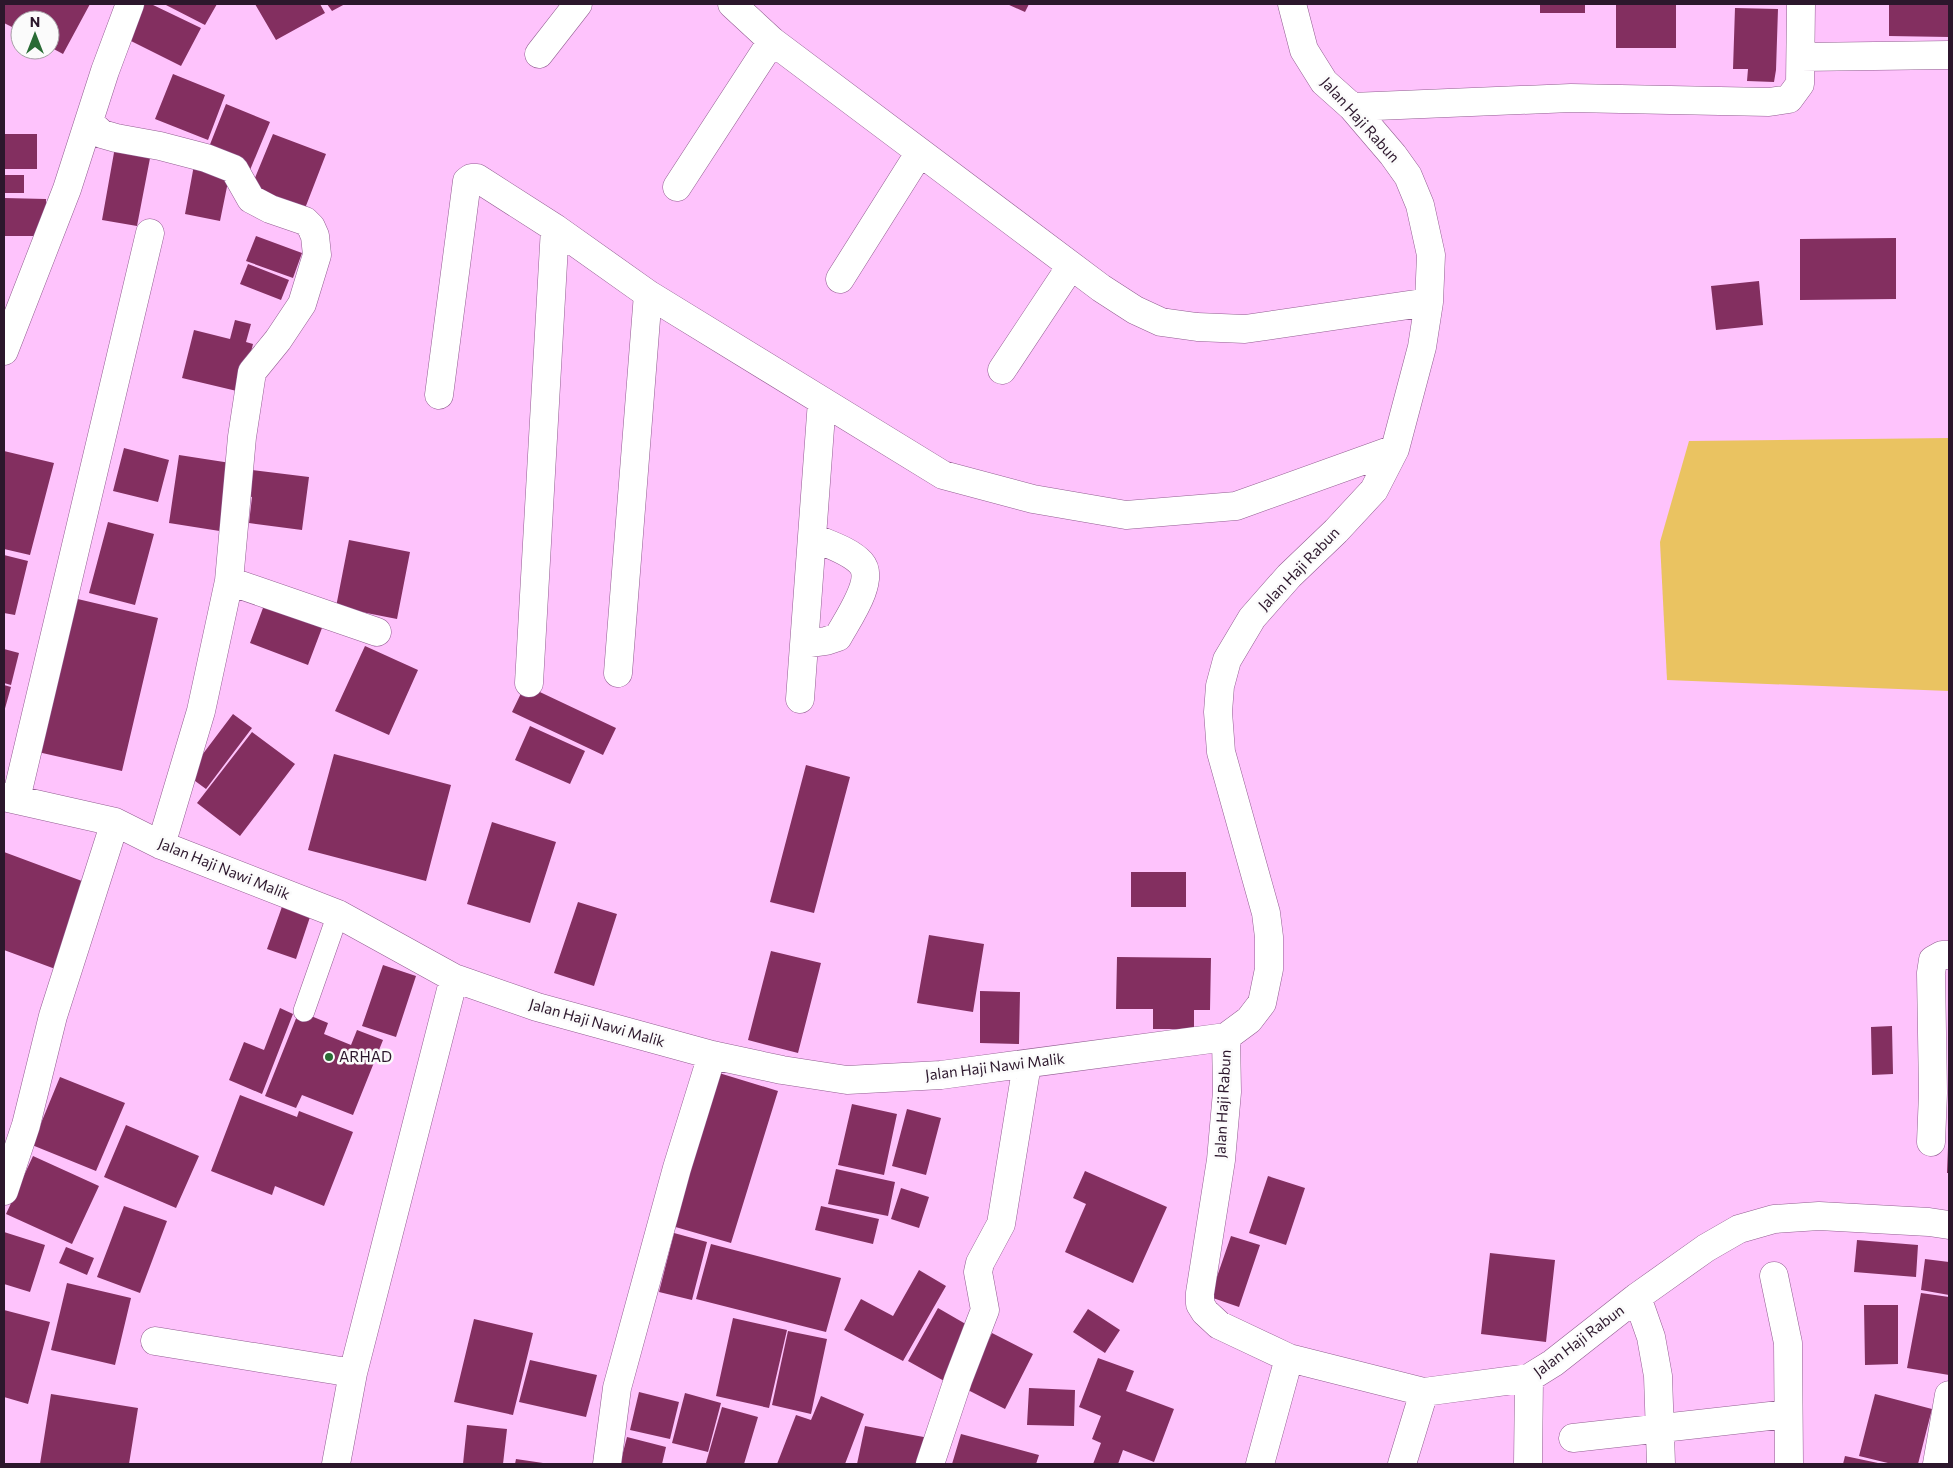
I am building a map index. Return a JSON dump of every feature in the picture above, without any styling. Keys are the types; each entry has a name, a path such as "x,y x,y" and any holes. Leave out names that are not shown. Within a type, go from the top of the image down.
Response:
{"street":[{"path":"4,351 67,189 105,71 130,4"},
{"path":"539,54 578,4"},
{"path":"732,4 772,41 1071,266 1134,310 1161,322 1196,327 1245,329 1429,302"},
{"name":"Jalan Haji Rabun","path":"1292,4 1304,50 1324,82 1352,107 1393,155 1408,176 1420,205 1431,255 1429,302 1422,347 1395,449 1374,490 1336,531 1289,576 1252,618 1227,660 1220,686 1221,752 1266,913 1269,937 1269,969 1262,1004 1249,1020 1226,1037 1227,1092 1221,1160 1200,1293 1200,1304 1205,1312 1219,1325 1289,1358 1424,1392 1529,1378 1553,1363 1637,1297 1714,1243 1739,1229 1774,1219 1819,1216 1929,1222 1949,1225"},
{"path":"1352,107 1571,98 1769,102 1789,99 1800,84 1801,4"},
{"path":"676,187 772,41"},
{"path":"1801,57 1949,54"},
{"path":"89,122 102,134 206,158 234,169 251,199 270,209 305,222 311,227 316,236 317,254 302,304 278,340 252,372 242,437 229,581 200,710 161,845"},
{"path":"840,279 920,152"},
{"path":"439,395 467,181 471,178 477,178 555,228 648,294 943,475 1033,499 1126,515 1236,506 1395,449"},
{"path":"528,684 555,228"},
{"path":"10,798 150,233"},
{"path":"1002,370 1071,266"},
{"path":"618,673 648,294"},
{"path":"800,699 822,401"},
{"path":"804,644 838,637 864,588 866,575 861,563 850,555 812,537"},
{"path":"229,581 378,632"},
{"name":"Jalan Haji Nawi Malik","path":"10,798 115,822 161,845 338,914 454,978 537,1007 712,1055 782,1070 848,1080 941,1075 1226,1037"},
{"path":"4,1191 26,1125 53,1016 115,822"},
{"path":"1931,1142 1933,1092 1931,973 1933,960 1942,955 1949,955"},
{"path":"336,1464 353,1373 454,978"},
{"path":"607,1464 617,1388 677,1168 712,1055"},
{"path":"930,1464 958,1380 985,1310 978,1272 980,1263 1001,1224 1027,1064"},
{"path":"1774,1276 1788,1343 1789,1464"},
{"path":"1637,1297 1652,1345 1658,1376 1661,1464"},
{"path":"155,1341 353,1373"},
{"path":"1260,1464 1289,1358"},
{"path":"1528,1464 1529,1378"},
{"path":"1402,1464 1424,1392"},
{"path":"1937,1464 1949,1395"},
{"path":"1573,1438 1788,1414"}],"lane":[{"path":"304,1011 338,914"}],"shaded area":[{"path":"1949,438 1949,691 1667,680 1660,542 1689,441"}],"building":[{"path":"4,4 90,4 63,54 60,52 60,10 10,10 10,26 4,23"},
{"path":"141,4 151,4 201,28 181,66 123,37"},
{"path":"164,4 217,4 205,25"},
{"path":"255,4 320,4 325,13 276,40"},
{"path":"327,4 345,4 332,11"},
{"path":"1007,4 1029,4 1025,12"},
{"path":"1540,4 1585,4 1585,13 1540,13"},
{"path":"1616,4 1676,4 1676,48 1616,48"},
{"path":"1889,4 1949,4 1949,37 1889,36"},
{"path":"1735,8 1778,9 1774,82 1747,81 1748,69 1733,69"},
{"path":"173,74 225,95 208,140 155,119"},
{"path":"226,104 270,122 250,170 207,152"},
{"path":"4,134 37,134 37,169 4,169"},
{"path":"273,134 326,154 304,211 250,190"},
{"path":"115,147 151,153 137,226 102,220"},
{"path":"194,165 230,172 220,221 185,214"},
{"path":"4,175 24,175 24,193 4,193"},
{"path":"4,198 46,199 46,236 4,236"},
{"path":"256,236 302,253 293,278 246,261"},
{"path":"1896,238 1896,299 1800,300 1800,239"},
{"path":"248,264 289,280 281,300 240,284"},
{"path":"1759,281 1763,325 1716,330 1711,286"},
{"path":"235,320 251,324 246,342 253,344 241,392 182,378 194,330 230,339"},
{"path":"124,448 169,460 158,502 113,491"},
{"path":"4,451 54,463 30,555 4,549"},
{"path":"179,455 237,464 226,532 169,523"},
{"path":"244,469 309,477 302,530 249,523 252,497 240,495"},
{"path":"108,522 154,534 135,605 89,593"},
{"path":"349,540 410,552 397,619 336,607"},
{"path":"4,555 28,561 15,615 4,613"},
{"path":"65,596 158,618 122,771 29,750"},
{"path":"267,597 325,620 308,665 250,643"},
{"path":"365,646 418,670 389,735 335,711"},
{"path":"4,649 19,653 11,685 4,683"},
{"path":"4,685 11,687 4,712"},
{"path":"525,685 616,728 603,755 512,712"},
{"path":"233,714 252,728 206,789 187,775"},
{"path":"530,726 585,751 570,784 515,760"},
{"path":"252,732 295,764 240,836 197,803"},
{"path":"334,754 451,785 426,881 308,850"},
{"path":"806,765 850,777 814,913 770,902"},
{"path":"492,822 556,842 530,923 467,904"},
{"path":"4,852 90,884 58,970 4,950"},
{"path":"1131,872 1186,872 1186,907 1131,907"},
{"path":"284,901 312,911 296,959 267,949"},
{"path":"578,902 617,914 594,986 554,973"},
{"path":"929,935 984,944 973,1012 917,1003"},
{"path":"771,951 821,963 798,1053 748,1040"},
{"path":"1117,957 1211,958 1210,1010 1194,1010 1194,1029 1153,1029 1153,1009 1116,1009"},
{"path":"383,965 416,976 396,1037 362,1026"},
{"path":"980,991 1020,992 1019,1044 980,1043"},
{"path":"280,1008 293,1014 262,1094 229,1080 244,1042 264,1050"},
{"name":"ARHAD","path":"299,1011 328,1023 324,1034 351,1045 357,1030 383,1040 353,1115 302,1095 296,1108 265,1096"},
{"path":"1892,1026 1893,1074 1872,1075 1871,1027"},
{"path":"719,1073 778,1091 731,1243 672,1226"},
{"path":"60,1077 125,1103 96,1171 32,1145"},
{"path":"240,1095 297,1117 299,1111 353,1132 324,1206 275,1186 272,1195 211,1171"},
{"path":"852,1104 897,1114 884,1175 838,1165"},
{"path":"907,1109 941,1118 926,1175 892,1166"},
{"path":"126,1125 199,1156 176,1208 104,1177"},
{"path":"1948,1147 1949,1173 1947,1173"},
{"path":"33,1156 99,1186 72,1244 6,1214"},
{"path":"836,1169 895,1182 888,1216 828,1204"},
{"path":"1085,1171 1167,1207 1133,1283 1065,1252 1086,1204 1073,1198"},
{"path":"1268,1176 1305,1188 1286,1245 1249,1233"},
{"path":"901,1188 929,1197 919,1228 891,1219"},
{"path":"124,1206 167,1221 140,1293 97,1277"},
{"path":"821,1206 879,1219 873,1244 815,1230"},
{"path":"4,1232 45,1245 30,1292 4,1284"},
{"path":"674,1233 707,1242 692,1300 659,1292"},
{"path":"1231,1236 1260,1245 1239,1307 1210,1297"},
{"path":"1857,1240 1918,1245 1916,1277 1854,1272"},
{"path":"711,1244 841,1278 826,1332 696,1299"},
{"path":"66,1247 94,1258 87,1275 59,1263"},
{"path":"1490,1253 1555,1260 1546,1342 1481,1334"},
{"path":"1925,1259 1949,1262 1949,1295 1921,1290"},
{"path":"919,1270 946,1286 903,1361 844,1330 861,1299 893,1316"},
{"path":"67,1283 131,1298 115,1365 51,1350"},
{"path":"1921,1293 1949,1297 1949,1375 1907,1368"},
{"path":"1864,1305 1898,1305 1898,1364 1865,1365"},
{"path":"938,1308 976,1330 946,1382 908,1361"},
{"path":"1088,1309 1120,1330 1105,1353 1073,1332"},
{"path":"4,1310 50,1322 28,1404 4,1397"},
{"path":"733,1318 787,1330 769,1408 716,1396"},
{"path":"474,1319 533,1333 513,1415 454,1402"},
{"path":"788,1331 827,1339 811,1414 772,1405"},
{"path":"992,1333 1033,1354 1005,1409 964,1388"},
{"path":"1098,1358 1134,1371 1126,1391 1174,1409 1154,1462 1123,1450 1118,1464 1093,1464 1101,1443 1092,1439 1101,1416 1079,1407"},
{"path":"530,1360 597,1375 586,1417 519,1402"},
{"path":"1029,1388 1075,1390 1074,1426 1027,1425"},
{"path":"639,1392 679,1402 670,1439 630,1430"},
{"path":"685,1393 721,1403 708,1452 672,1443"},
{"path":"51,1394 138,1408 129,1464 40,1464"},
{"path":"1875,1394 1932,1409 1918,1464 1892,1464 1859,1456"},
{"path":"821,1396 864,1414 845,1464 777,1464 796,1415 811,1420"},
{"path":"722,1407 758,1417 744,1464 706,1463"},
{"path":"467,1425 507,1429 503,1464 463,1464"},
{"path":"865,1426 929,1438 924,1464 857,1464"},
{"path":"961,1434 1039,1455 1036,1464 952,1464"},
{"path":"627,1437 666,1447 662,1464 620,1464"},
{"path":"1845,1456 1878,1463 1878,1464 1843,1464"},
{"path":"516,1459 543,1463 543,1464 515,1464"}],"place":[{"name":"ARHAD","path":"329,1057"}]}
